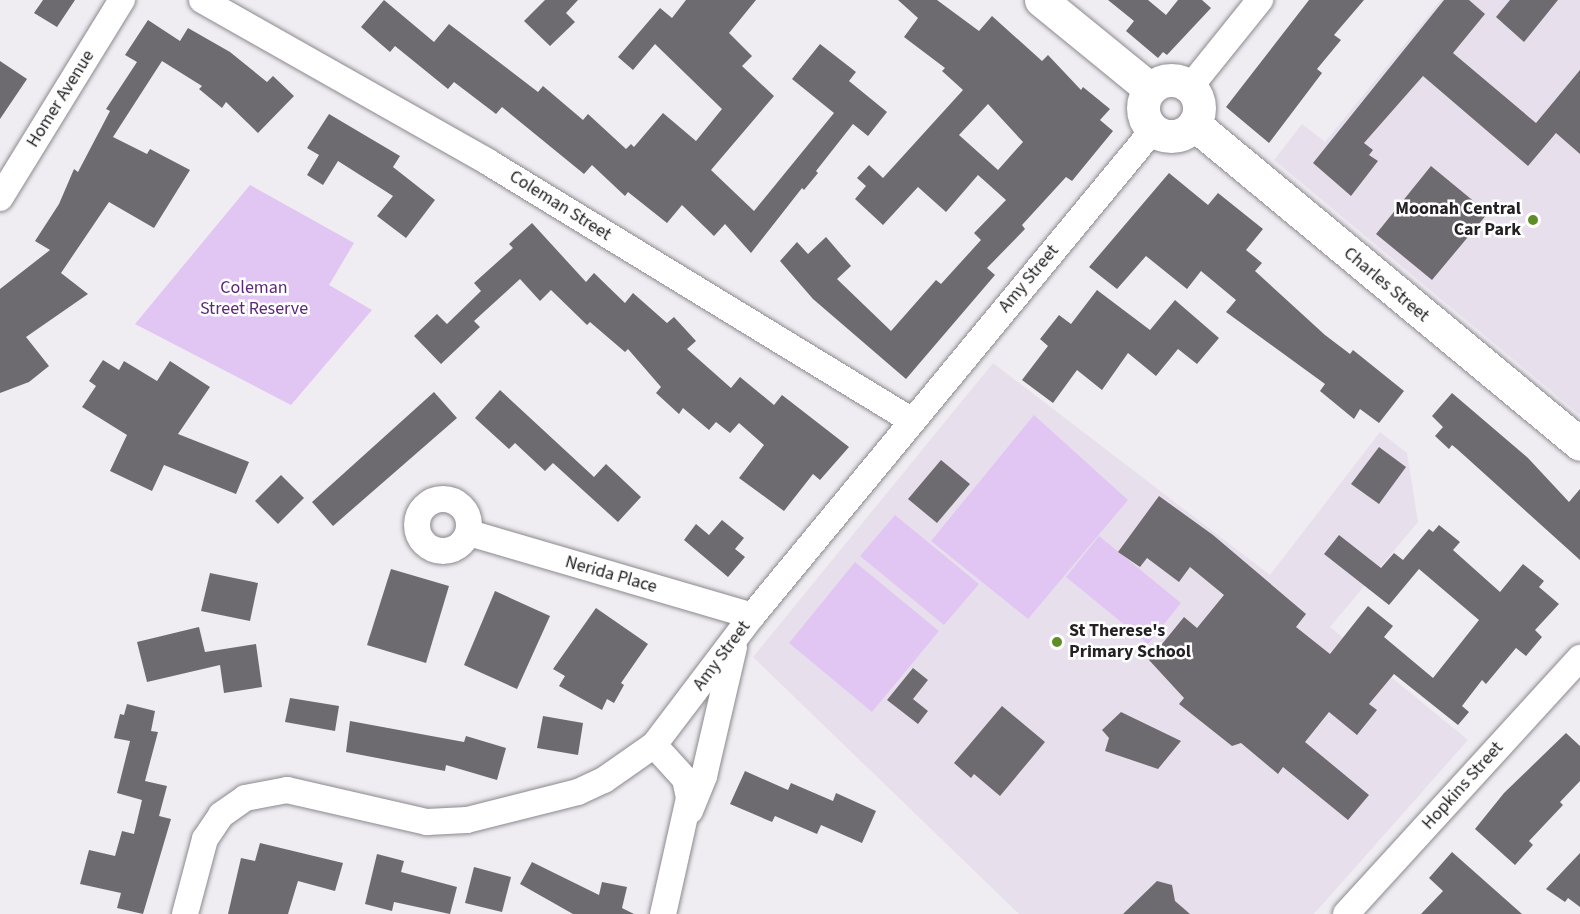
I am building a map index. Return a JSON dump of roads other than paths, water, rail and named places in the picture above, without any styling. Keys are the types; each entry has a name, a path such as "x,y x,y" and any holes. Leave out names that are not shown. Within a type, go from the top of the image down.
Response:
{"street":[{"name":"Homer Avenue","path":"0,198 122,0"},
{"name":"Coleman Street","path":"201,0 488,162 912,421"},
{"path":"1041,0 1149,89"},
{"path":"1190,87 1260,0"},
{"path":"1173,79 1190,87 1199,109 1194,124 1170,136 1153,130 1143,114 1149,89 1173,79"},
{"name":"Charles Street","path":"1194,124 1580,444"},
{"name":"Amy Street","path":"184,914 198,858 213,826 232,805 253,795 274,790 302,791 412,819 456,821 578,792 654,745 752,616 1153,130"},
{"name":"Nerida Place","path":"469,533 752,616"},
{"path":"663,914 688,814 704,776 736,638"},
{"name":"Hopkins Street","path":"1349,913 1580,658"},
{"path":"654,745 685,779 688,814"}],"place":[{"name":"Moonah Central Car Park","path":"1533,220"},
{"name":"St Therese's Primary School","path":"1057,642"}],"park label":[{"name":"Coleman Street Reserve","path":"254,299"}]}
